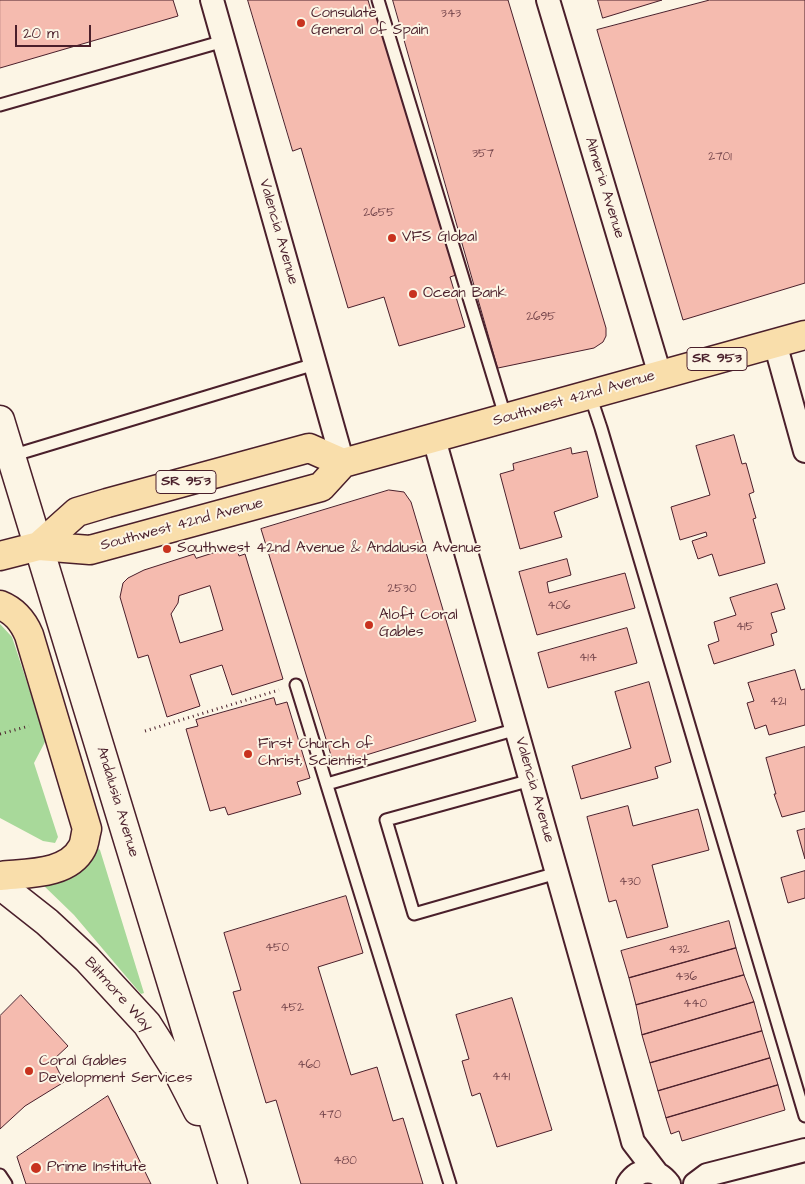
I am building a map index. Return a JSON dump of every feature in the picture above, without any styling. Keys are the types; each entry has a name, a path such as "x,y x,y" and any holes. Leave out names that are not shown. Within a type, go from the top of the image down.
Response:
{"main road":[{"name":"Southwest 42nd Avenue","path":"0,556 39,546 90,550 321,487 343,463 805,335"},
{"name":"Southwest 42nd Avenue","path":"39,546 77,512 309,448 343,463"},
{"path":"0,605 15,613 23,622 29,635 87,829 82,848 73,859 61,867 0,876"}],"street":[{"name":"Valencia Avenue","path":"212,0 343,463"},
{"name":"Almeria Avenue","path":"548,0 660,375"},
{"path":"775,343 805,451"},
{"name":"Andalusia Avenue","path":"0,420 232,1184"},
{"name":"Valencia Avenue","path":"434,438 633,1142 661,1176"},
{"name":"Biltmore Way","path":"0,885 47,922 87,958 146,1024 180,1076 209,1132 232,1184"},
{"name":"Valencia Avenue","path":"630,1181 633,1142"},
{"path":"661,1176 691,1172 701,1180 805,1150"},
{"name":"Valencia Avenue","path":"630,1181 644,1171 661,1176"}],"lane":[{"path":"378,0 506,418"},
{"path":"0,105 224,41"},
{"path":"11,456 315,364"},
{"path":"590,395 805,1116"},
{"path":"296,685 450,1184"},
{"path":"327,784 517,729"},
{"path":"531,780 386,820 414,914 557,873"},
{"path":"0,1175 6,1184"}],"path":[{"path":"145,731 296,685"},
{"path":"0,734 35,724"}],"green space":[{"path":"0,624 12,637 46,740 34,763 58,837 55,843 43,841 0,818"},
{"path":"95,845 100,850 144,993 141,994 74,915 41,883"}],"building":[{"path":"0,0 173,0 178,16 0,68"},
{"path":"248,0 368,0 373,17 379,15 456,275 450,277 465,327 399,346 384,297 348,308 301,148 293,151"},
{"path":"393,0 508,0 606,328 606,336 603,342 594,348 498,368"},
{"path":"598,0 662,0 603,18"},
{"path":"710,0 805,0 805,283 683,320 597,30"},
{"path":"734,435 742,464 746,463 754,492 749,494 756,518 753,519 765,563 719,576 712,554 698,559 692,541 707,536 706,532 680,540 671,507 710,495 696,446"},
{"path":"571,448 572,454 587,451 598,497 554,512 562,537 520,549 500,474 514,470 513,464"},
{"name":"Aloft Coral Gables","path":"389,490 404,492 411,502 476,721 334,765 261,529"},
{"path":"236,546 239,556 245,554 283,679 232,695 222,665 190,675 200,706 167,717 148,655 138,658 120,597 123,583 128,578 144,570 194,554 196,558","holes":["210,586 223,630 180,643 171,614 178,603 179,596"]},
{"path":"567,559 571,575 547,582 549,593 625,573 635,608 537,635 519,572"},
{"path":"777,584 785,609 771,613 777,632 771,634 774,645 714,664 708,645 719,641 714,622 736,615 730,598"},
{"path":"627,628 637,663 548,688 538,653"},
{"path":"795,670 801,690 805,689 805,725 769,735 766,725 755,729 747,703 754,701 748,683"},
{"path":"649,682 671,762 655,767 658,778 581,799 572,766 631,748 615,692"},
{"name":"First Church of Christ, Scientist","path":"274,698 276,705 287,702 310,778 297,782 301,794 228,815 225,807 210,811 186,729 198,726 196,720"},
{"path":"805,747 805,811 782,817 774,794 776,794 766,758"},
{"path":"628,806 633,826 698,809 709,850 652,865 668,927 627,938 616,900 609,902 587,817"},
{"path":"805,829 805,859 797,831"},
{"path":"805,871 805,898 788,903 781,878"},
{"path":"346,896 363,953 318,967 351,1075 377,1067 393,1121 403,1118 423,1184 301,1184 276,1100 266,1103 233,992 241,990 224,933"},
{"path":"729,921 736,948 629,978 621,951"},
{"path":"736,948 744,975 636,1005 629,978"},
{"path":"744,975 754,1002 642,1035 636,1005"},
{"name":"Coral Gables Development Services","path":"21,995 68,1046 53,1060 64,1082 25,1106 0,1129 0,1016"},
{"path":"512,998 552,1130 497,1147 480,1093 472,1096 462,1061 469,1059 456,1015"},
{"path":"754,1002 762,1031 650,1063 642,1035"},
{"path":"762,1031 770,1058 658,1091 650,1063"},
{"path":"770,1058 778,1085 666,1118 658,1091"},
{"path":"778,1085 785,1110 682,1141 679,1131 671,1134 666,1118"},
{"path":"108,1096 151,1184 26,1184 17,1157"}],"place":[{"name":"Consulate General of Spain","path":"301,23"},
{"name":"VFS Global","path":"392,238"},
{"name":"Ocean Bank","path":"413,294"},
{"name":"Southwest 42nd Avenue & Andalusia Avenue","path":"167,549"},
{"name":"Aloft Coral Gables","path":"369,625"},
{"name":"First Church of Christ, Scientist","path":"248,754"},
{"name":"Coral Gables Development Services","path":"29,1071"},
{"name":"Prime Institute","path":"36,1168"}]}
